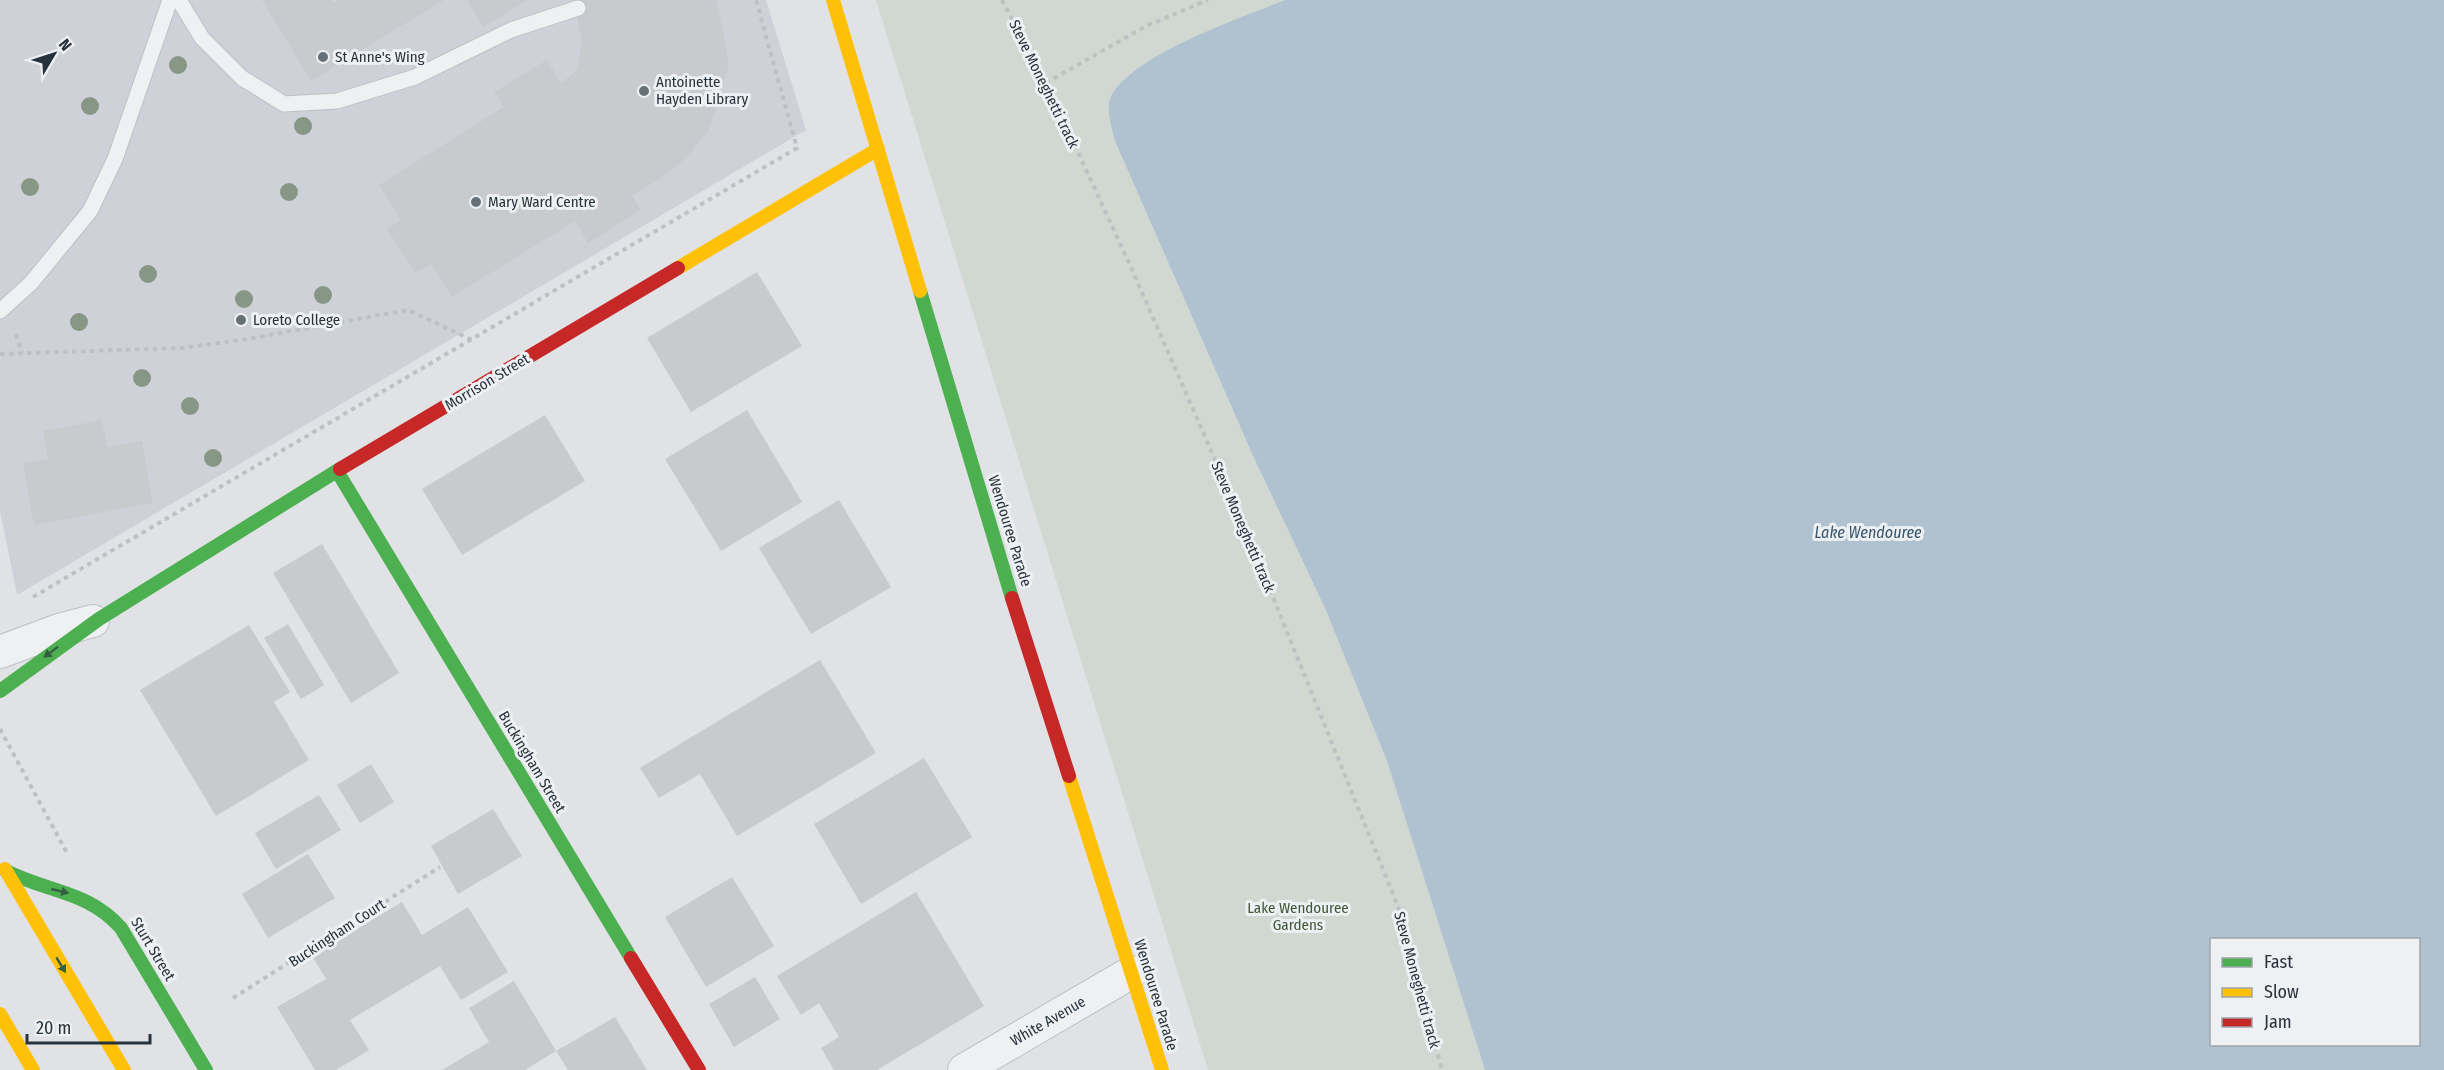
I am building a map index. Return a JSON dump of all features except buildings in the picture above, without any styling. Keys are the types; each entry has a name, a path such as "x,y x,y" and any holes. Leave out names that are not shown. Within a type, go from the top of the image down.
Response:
{"street":[{"name":"Wendouree Parade","path":"833,0 999,556 1162,1070"},
{"name":"Morrison Street","path":"0,691 99,619 337,471 878,149"},
{"name":"Buckingham Street","path":"337,471 699,1070"},
{"name":"Morrison Street","path":"0,652 59,630 99,619"},
{"name":"Sturt Street","path":"3,865 24,881 72,894 107,910 122,928 206,1070"},
{"name":"Sturt Street","path":"3,865 124,1070"},
{"name":"White Avenue","path":"964,1070 1132,972"},
{"path":"0,1014 33,1070"}],"lane":[{"path":"0,311 31,284 90,211 116,159 170,0"},
{"path":"178,0 202,39 242,78 284,104 337,101 415,77 511,30 578,8"}],"path":[{"path":"23,603 797,148 756,0"},
{"name":"Steve Moneghetti track","path":"1002,0 1046,83 1130,266 1242,523 1325,724 1399,909 1442,1070"},
{"path":"1046,83 1146,26 1208,0"},
{"path":"0,354 182,348 247,339 408,310 473,340"},
{"path":"0,729 94,903"},
{"name":"Buckingham Court","path":"233,999 440,867"}],"shaded area":[{"name":"Loreto College","path":"0,0 766,0 806,130 17,595 0,511"}],"green space":[{"name":"Lake Wendouree Gardens","path":"876,0 1285,0 1195,37 1147,61 1130,74 1118,87 1113,100 1112,121 1115,141 1254,458 1325,608 1387,761 1485,1070 1208,1070"}],"water":[{"name":"Lake Wendouree","path":"1285,0 2444,0 2444,1070 1485,1070 1387,761 1325,608 1254,458 1115,141 1110,122 1109,104 1117,88 1134,71 1157,56 1214,28"}],"traffic: fast":[{"path":"920,291 1012,598"},
{"path":"0,691 99,619 340,469"},
{"path":"337,471 631,958"},
{"path":"6,871 81,899 109,916 121,928 206,1070"}],"traffic: slow":[{"path":"833,0 920,291"},
{"path":"678,268 878,149"},
{"path":"1069,776 1162,1070"},
{"path":"5,869 124,1070"},
{"path":"0,1014 33,1070"}],"traffic: jam":[{"path":"340,469 678,268"},
{"path":"1012,598 1069,776"},
{"path":"631,958 699,1070"}],"place":[{"name":"St Anne's Wing","path":"323,57"},
{"name":"Antoinette Hayden Library","path":"644,91"},
{"name":"Mary Ward Centre","path":"476,202"},
{"name":"Loreto College","path":"241,320"}]}
